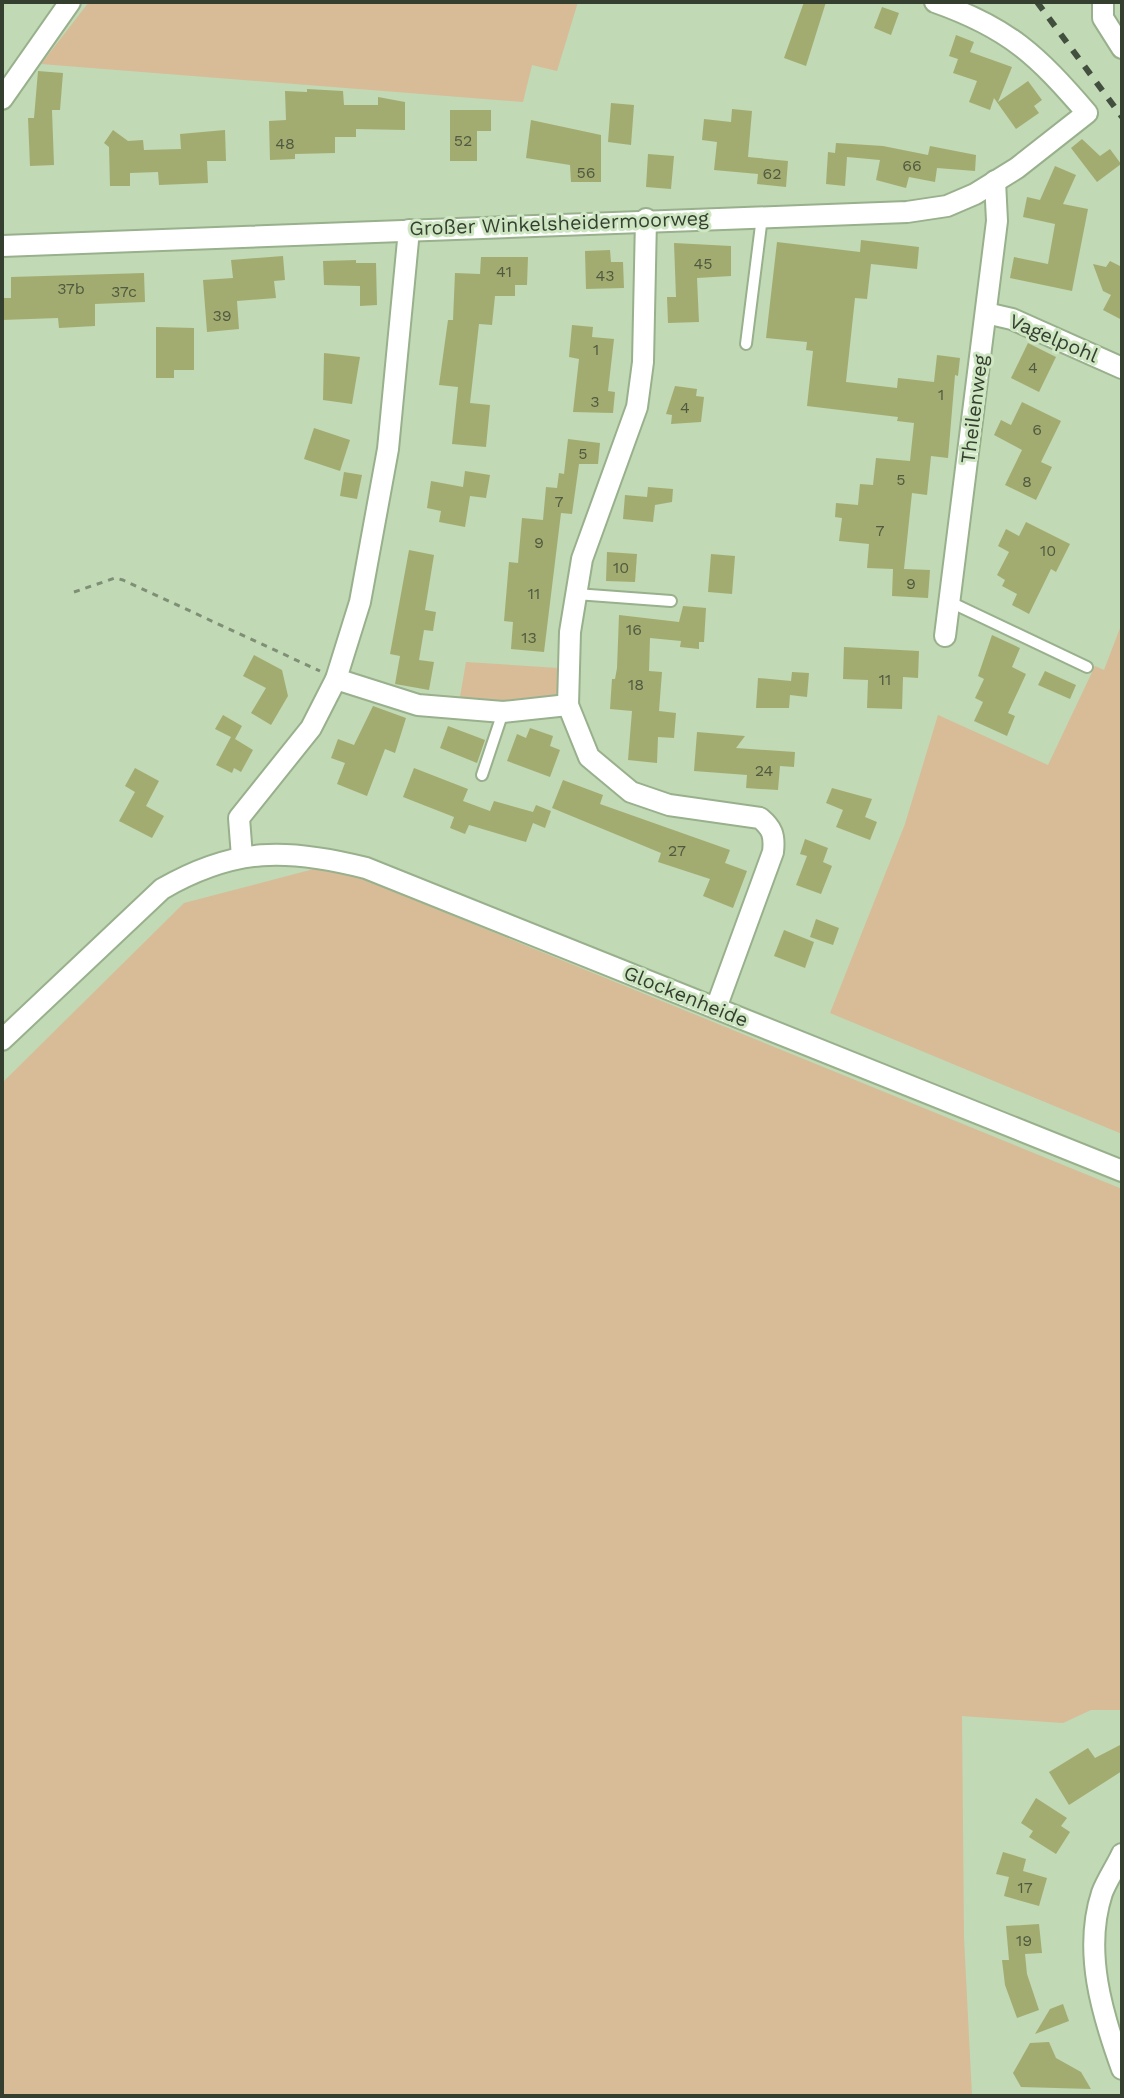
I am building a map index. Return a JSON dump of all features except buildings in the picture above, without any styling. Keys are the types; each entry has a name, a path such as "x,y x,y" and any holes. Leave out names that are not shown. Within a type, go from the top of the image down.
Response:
{"street":[{"path":"2,99 70,2"},
{"name":"Großer Winkelsheidermoorweg","path":"2,246 646,219 907,212 947,206 995,181 1087,113 1050,70 1013,38 974,16 935,2"},
{"path":"1103,2 1103,18 1122,48"},
{"name":"Theilenweg","path":"945,636 997,221 995,181"},
{"path":"646,219 643,362 637,407 582,559 576,594 568,705 589,757 631,792 669,805 760,818 770,827 775,838 773,852 716,1008"},
{"path":"2,1040 162,889 191,872 242,857 239,818 311,728 336,679 360,602 388,449 409,230"},
{"name":"Vagelpohl","path":"986,313 1012,319 1121,366"},
{"path":"336,679 418,705 503,712 568,705"},
{"name":"Glockenheide","path":"242,857 310,854 366,868 1122,1171"},
{"path":"1122,1854 1102,1894 1092,1950 1115,2030 1122,2069"}],"lane":[{"path":"746,344 762,215"},
{"path":"576,594 671,601"},
{"path":"950,602 1087,667"},
{"path":"482,775 503,712"}],"path":[{"path":"74,592 115,578 123,580 336,679"}],"shaded area":[{"path":"89,2 578,2 557,71 532,65 523,102 41,64"},
{"path":"1122,623 1122,1134 830,1013 905,824 938,715 1048,765 1095,666 1104,670"},
{"path":"466,662 558,668 558,693 553,699 543,702 459,703"},
{"path":"329,865 1122,1189 1122,1710 1091,1710 1063,1723 962,1716 964,1938 972,2096 2,2096 2,1083 184,903"}],"railway":[{"path":"1037,2 1122,117"}]}
